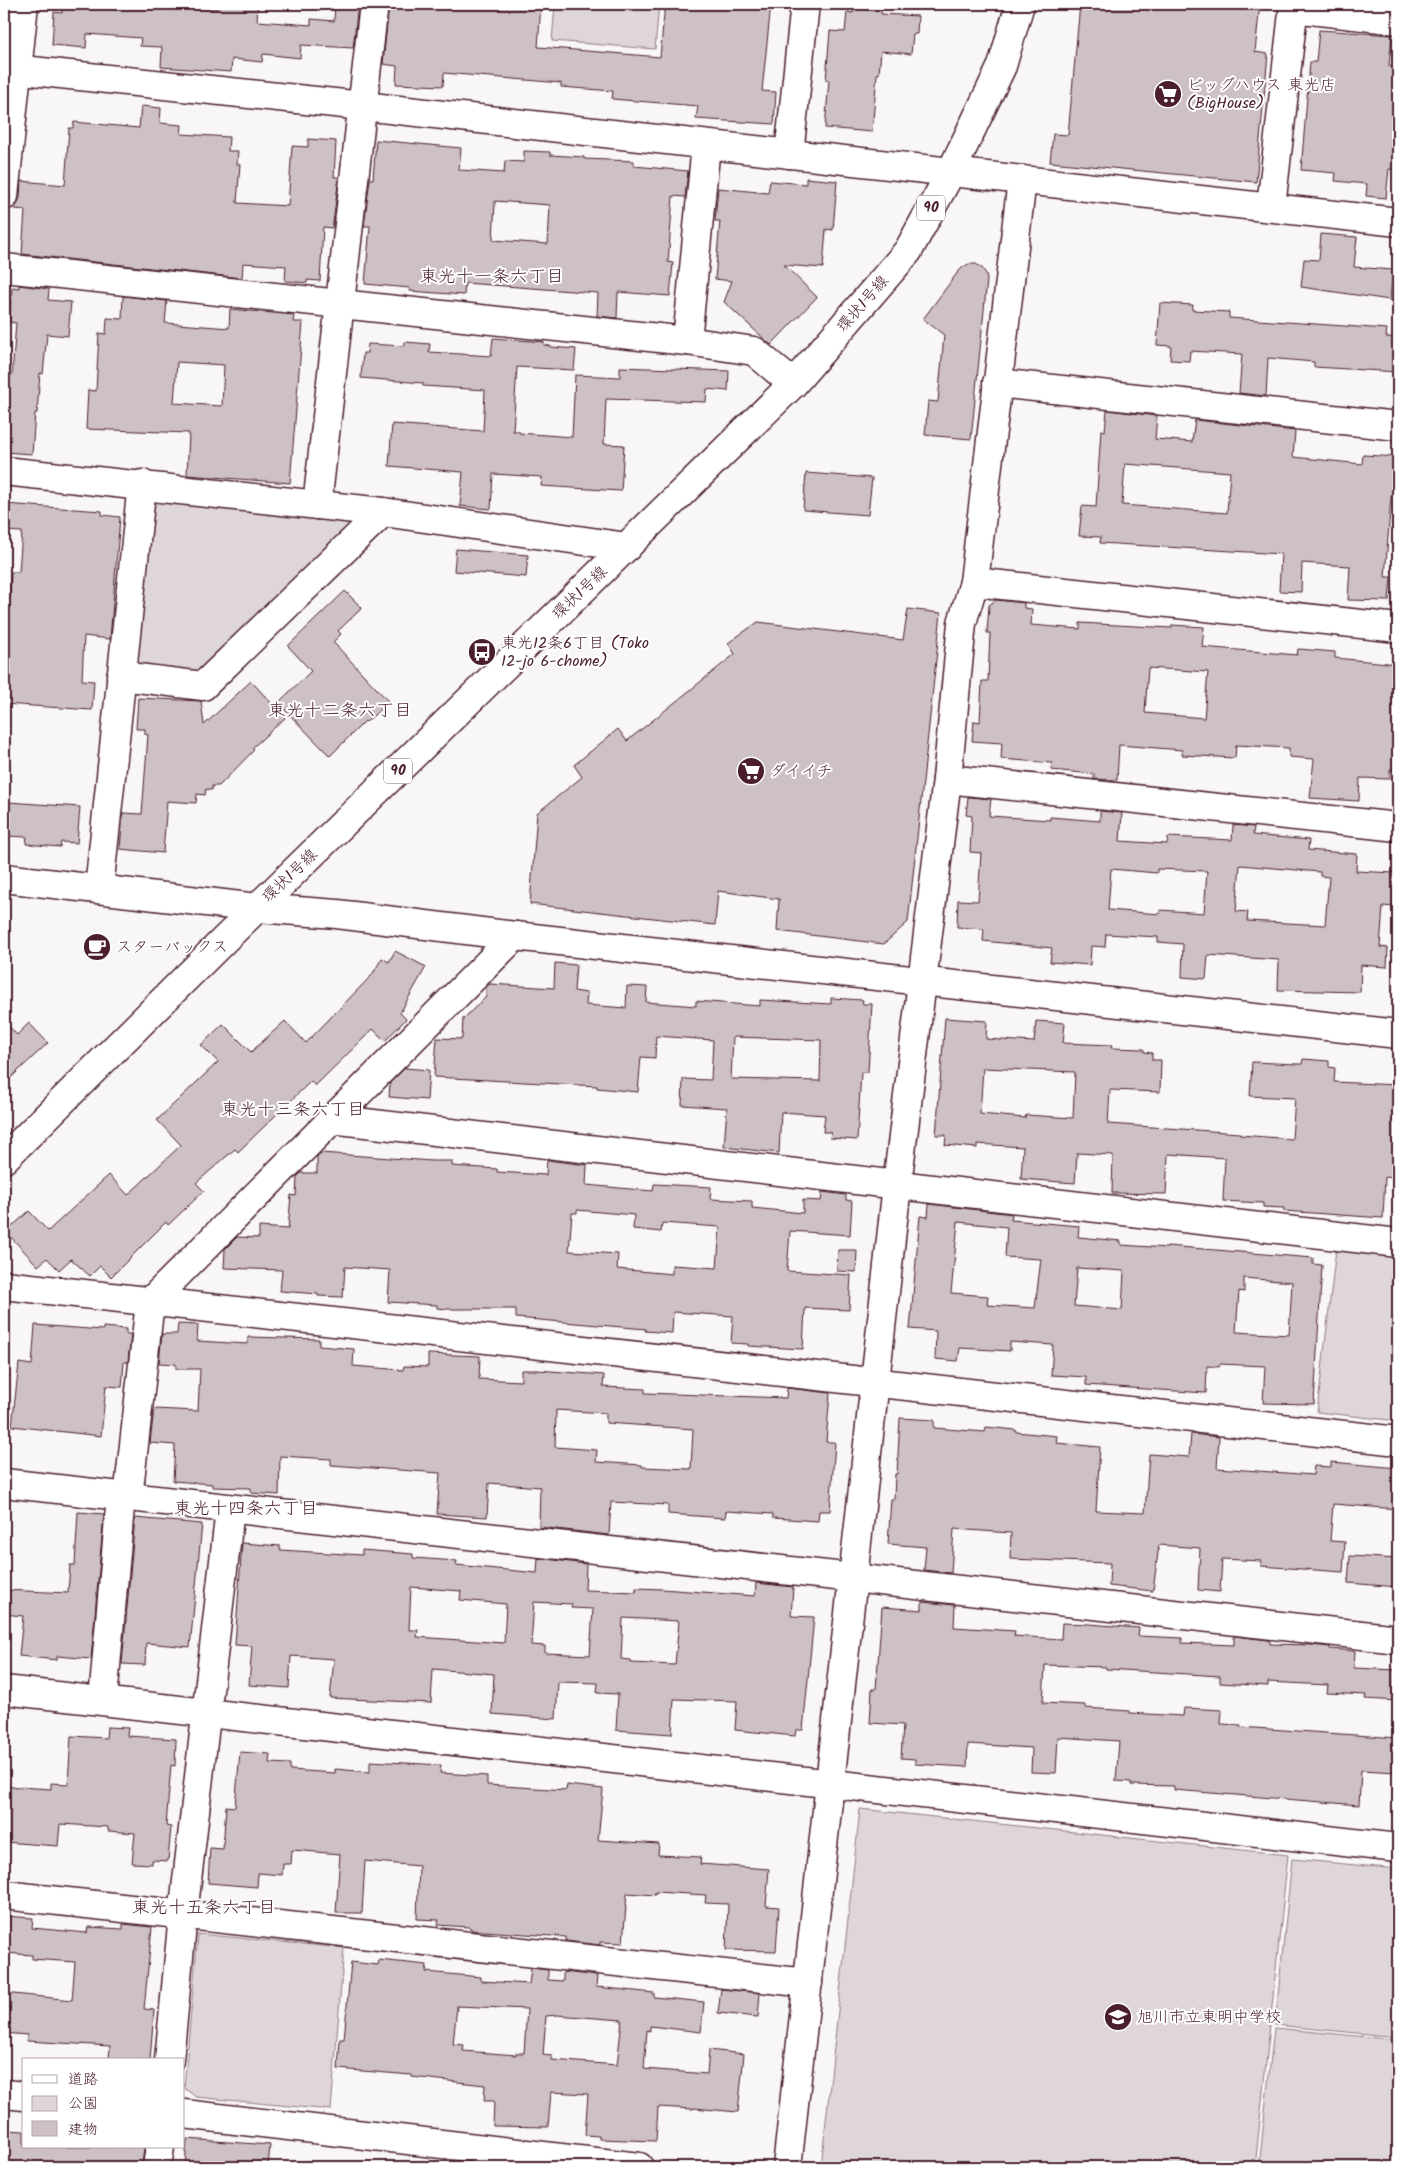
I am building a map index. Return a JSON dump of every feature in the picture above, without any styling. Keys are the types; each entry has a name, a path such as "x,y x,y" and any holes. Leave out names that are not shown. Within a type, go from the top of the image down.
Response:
{"street":[{"path":"4,196 11,69 24,4"},
{"path":"316,505 374,4"},
{"path":"789,154 805,4"},
{"name":"環状1号線","path":"4,1159 257,908 793,384 908,251 951,172 1002,66 1020,4"},
{"path":"1271,208 1294,6 1398,20"},
{"path":"11,69 363,106 1398,222"},
{"path":"687,341 706,145"},
{"path":"787,2167 874,1383 947,779 962,623 974,582 1022,180"},
{"path":"4,268 687,341 754,351 793,384"},
{"path":"997,383 1398,426"},
{"path":"4,471 142,484 383,512 627,547"},
{"path":"99,889 120,676 142,484"},
{"path":"120,676 203,686 383,512"},
{"path":"974,582 1398,628"},
{"path":"947,779 1398,828"},
{"path":"4,878 257,908 336,914 515,936 1398,1034"},
{"path":"103,1700 124,1497 150,1302 330,1119 515,936"},
{"path":"330,1119 1398,1243"},
{"path":"4,1285 1398,1442"},
{"path":"4,1483 1398,1639"},
{"path":"169,2058 183,1915 208,1713 230,1509"},
{"path":"4,1690 1398,1848"},
{"path":"4,1894 808,1983"},
{"path":"4,2094 22,2096"},
{"path":"185,2114 639,2167"},
{"path":"158,2167 160,2148"}],"green space":[{"path":"555,4 659,4 655,49 552,41"},
{"path":"142,484 383,512 203,686 121,676"},
{"path":"1336,1249 1398,1255 1398,1421 1317,1412"},
{"name":"旭川市立東明中学校","path":"860,1809 1288,1855 1255,2167 1218,2167 1183,2164 1182,2167 821,2167"},
{"path":"1292,1859 1398,1869 1398,2037 1275,2025"},
{"path":"198,1934 344,1948 331,2110 196,2097 185,2089"},
{"path":"1274,2028 1398,2040 1398,2167 1259,2167"}],"building":[{"path":"62,4 144,6 144,4 158,4 217,9 217,4 258,4 257,21 311,25 311,19 334,21 335,4 358,4 353,48 301,45 300,58 263,54 262,62 232,59 231,72 161,67 162,47 140,46 141,38 87,34 86,48 52,45 54,12 62,13"},
{"path":"389,4 457,8 457,4 541,4 538,47 660,57 665,4 771,4 762,91 776,92 774,124 696,119 698,106 612,99 613,91 561,87 561,83 444,73 443,86 396,84 397,66 383,64"},
{"path":"854,4 882,4 881,14 918,16 917,34 913,34 911,54 881,51 872,132 825,128 829,80 826,80 830,31 845,32 847,12 853,13"},
{"name":"ビッグハウス 東光店 (BigHouse)","path":"1080,4 1260,4 1255,52 1268,54 1256,182 1050,162 1053,134 1068,135"},
{"path":"1319,30 1392,35 1389,66 1398,66 1398,169 1389,169 1386,198 1366,196 1367,184 1335,181 1336,173 1301,170 1310,62 1316,62"},
{"path":"141,106 161,108 160,123 182,125 181,134 229,137 228,151 238,151 237,164 240,164 237,203 288,206 292,146 308,147 308,139 336,141 334,177 339,177 332,228 323,227 320,281 307,280 307,283 285,281 286,266 243,263 242,278 22,254 25,210 15,209 20,198 21,181 65,185 69,128 73,128 74,122 139,128"},
{"path":"376,140 461,148 459,170 504,173 505,161 524,162 524,151 550,152 550,155 584,157 584,159 634,161 634,166 688,171 685,197 673,196 668,262 673,263 670,296 618,292 617,318 597,316 598,293 465,283 464,295 410,291 410,288 365,284 370,226 364,226 370,179 373,179","holes":["495,201 550,205 548,244 493,240"]},
{"path":"806,178 837,181 833,230 826,229 823,268 784,265 817,297 771,345 724,302 732,281 715,279 720,221 715,221 718,188 768,193 770,181 806,184"},
{"path":"1321,234 1357,237 1354,267 1393,270 1390,300 1301,287 1304,259 1319,260"},
{"path":"969,264 976,264 982,268 987,280 971,439 925,435 928,401 938,402 944,335 923,319 958,272"},
{"path":"19,285 49,289 48,300 71,302 68,336 47,334 43,374 40,373 37,413 35,413 32,454 4,452 4,392 6,393 7,375 12,375 16,323 9,322 12,287 19,288"},
{"path":"123,296 167,301 165,323 229,328 230,309 294,315 293,322 303,322 290,483 187,475 189,433 86,429 88,390 96,391 99,333 106,334 107,318 122,319","holes":["177,362 224,365 222,406 174,403"]},
{"path":"1160,303 1193,305 1192,310 1229,312 1229,318 1387,329 1386,337 1398,338 1398,372 1314,367 1314,362 1268,358 1266,396 1239,393 1242,354 1190,351 1189,361 1170,360 1171,346 1157,345"},
{"path":"493,338 544,342 544,345 550,347 576,349 574,370 517,367 513,431 519,431 519,433 572,437 575,375 620,377 620,367 729,371 728,391 707,389 706,402 606,399 604,444 624,445 621,491 541,486 542,477 493,474 491,509 460,506 463,472 389,466 392,424 483,431 485,390 423,386 423,383 361,378 363,353 367,353 368,344 405,346 405,342 430,344 429,352 491,356"},
{"path":"1107,410 1157,416 1155,439 1192,442 1195,420 1295,431 1293,457 1362,464 1363,455 1398,457 1396,497 1391,497 1385,577 1391,577 1389,601 1348,600 1350,566 1302,563 1301,592 1279,591 1281,554 1100,543 1101,537 1079,536 1082,506 1096,507 1101,430 1105,431","holes":["1125,464 1230,472 1227,513 1122,505"]},
{"path":"806,473 872,478 868,515 803,510"},
{"path":"4,504 102,511 102,515 120,517 110,639 84,636 82,680 94,681 92,710 4,704 4,616 7,616 7,611 9,611 11,572 19,572 22,532 4,531"},
{"path":"456,549 528,555 526,577 454,571"},
{"path":"345,591 362,608 338,631 341,634 333,642 389,702 365,721 330,756 278,703 311,671 288,646"},
{"path":"996,600 1024,603 1024,608 1032,609 1031,625 1080,629 1080,623 1172,628 1172,625 1204,627 1202,647 1297,655 1298,649 1335,652 1335,658 1398,664 1398,770 1390,769 1390,779 1360,778 1359,801 1310,798 1314,759 1289,757 1289,748 1236,745 1235,758 1182,755 1182,750 1119,745 1117,780 1094,779 1094,774 1051,770 1052,763 1001,759 1002,743 972,741 974,721 980,722 982,681 988,681 990,633 987,633 989,605","holes":["1148,668 1208,672 1204,718 1145,713"]},
{"name":"ダイイチ","path":"908,609 941,613 908,922 884,944 777,931 779,899 718,891 715,925 530,904 537,813 582,777 574,765 618,729 627,741 735,654 728,643 758,622 903,640"},
{"path":"251,681 285,718 252,748 254,750 219,786 212,786 212,790 206,789 205,795 197,794 196,803 167,801 163,853 120,849 123,813 142,814 148,735 145,734 145,729 136,729 138,698 201,701 204,725"},
{"path":"968,797 991,799 989,816 1050,820 1050,817 1100,821 1100,811 1122,813 1120,841 1167,844 1168,837 1232,840 1233,825 1254,827 1253,835 1309,840 1308,850 1357,854 1356,871 1395,873 1393,907 1383,906 1380,947 1388,948 1387,967 1361,965 1360,992 1278,990 1279,960 1208,955 1206,979 1182,977 1183,944 1158,942 1158,937 1106,934 1105,947 1091,946 1090,965 1050,962 1052,948 983,941 984,929 957,927 958,900 978,901 981,853 970,852 972,816 966,815","holes":["1240,865 1320,872 1320,876 1329,877 1325,925 1247,921 1248,912 1236,911","1111,869 1157,873 1157,869 1207,871 1204,913 1160,910 1160,914 1108,910"]},
{"path":"8,802 80,807 77,843 61,842 60,847 26,844 27,837 5,836"},
{"path":"395,951 426,967 400,1013 406,1019 385,1041 373,1029 315,1086 311,1081 238,1152 235,1149 196,1183 204,1191 168,1225 166,1222 111,1277 100,1266 90,1276 71,1259 59,1270 47,1258 38,1266 6,1232 29,1211 48,1231 109,1175 128,1195 181,1145 157,1120 218,1062 201,1045 223,1024 251,1052 285,1021 306,1043 372,975 382,958 389,962"},
{"path":"555,963 576,965 574,991 587,993 586,1005 626,1008 627,986 647,987 646,1002 696,1006 696,1001 760,1006 760,1000 831,1004 831,998 863,1000 862,1004 872,1004 868,1072 861,1072 857,1140 830,1138 831,1132 823,1132 825,1115 781,1112 779,1153 724,1147 727,1108 682,1105 683,1079 711,1080 713,1040 656,1036 655,1058 641,1057 638,1092 597,1088 597,1086 434,1077 437,1038 462,1039 463,1019 486,997 486,987 490,984 554,988","holes":["733,1037 821,1040 820,1081 731,1079"]},
{"path":"945,1018 987,1021 986,1039 1034,1042 1036,1021 1065,1023 1063,1043 1112,1045 1111,1048 1144,1049 1144,1052 1152,1053 1152,1060 1161,1060 1160,1092 1110,1090 1108,1124 1240,1133 1240,1135 1292,1139 1295,1098 1250,1096 1252,1062 1302,1064 1303,1059 1329,1061 1329,1067 1335,1068 1334,1082 1398,1085 1398,1178 1385,1177 1383,1218 1284,1211 1284,1208 1263,1207 1263,1203 1223,1201 1225,1158 1168,1154 1166,1194 1112,1193 1113,1155 1077,1153 1075,1183 1021,1179 1023,1147 977,1144 977,1148 945,1145 946,1135 936,1135","holes":["983,1068 1075,1072 1073,1118 1026,1115 1025,1118 980,1114"]},
{"path":"4,1021 17,1035 29,1023 48,1043 4,1084"},
{"path":"405,1068 429,1070 427,1100 389,1097 390,1083"},
{"path":"321,1153 452,1161 452,1166 497,1169 497,1172 546,1175 547,1160 587,1165 586,1185 653,1191 654,1184 711,1187 710,1199 752,1201 752,1208 803,1213 803,1200 821,1201 822,1192 846,1195 846,1200 852,1201 850,1235 790,1231 787,1271 851,1275 849,1310 805,1308 803,1349 748,1346 748,1344 731,1343 733,1316 673,1312 672,1333 645,1331 646,1329 516,1318 516,1309 448,1309 437,1308 437,1305 388,1302 390,1270 345,1267 343,1297 280,1291 282,1270 224,1268 225,1249 237,1237 259,1238 259,1227 288,1229 291,1195 296,1196 297,1177 301,1173 317,1173 317,1156","holes":["577,1210 634,1215 633,1229 661,1232 662,1223 720,1227 717,1268 672,1265 672,1274 617,1269 618,1254 569,1251 572,1213 577,1213"]},
{"path":"929,1204 1012,1214 1011,1220 1079,1226 1078,1237 1121,1241 1121,1245 1167,1248 1167,1246 1313,1258 1313,1264 1322,1265 1314,1404 1263,1403 1265,1366 1220,1364 1219,1367 1207,1366 1206,1393 1086,1385 1086,1377 1051,1375 1053,1345 1010,1342 1010,1351 960,1348 958,1361 935,1359 936,1331 910,1329 920,1216 928,1217","holes":["958,1222 1007,1227 1005,1257 1041,1259 1035,1308 987,1305 988,1296 951,1293","1077,1268 1124,1271 1122,1310 1074,1306","1244,1278 1292,1282 1289,1335 1236,1332 1239,1291 1244,1292"]},
{"path":"838,1250 857,1250 856,1272 837,1271"},
{"path":"178,1324 198,1325 197,1341 248,1344 248,1337 319,1339 319,1346 354,1349 353,1366 403,1370 404,1366 428,1367 428,1354 480,1356 479,1379 521,1381 521,1370 537,1370 604,1375 603,1387 645,1389 645,1393 786,1398 787,1388 830,1393 826,1442 835,1442 830,1511 819,1511 818,1521 773,1518 773,1514 726,1511 725,1518 668,1514 668,1505 611,1502 609,1535 539,1527 540,1487 489,1483 487,1517 437,1514 440,1473 331,1465 331,1459 280,1456 279,1495 251,1493 251,1488 212,1487 212,1484 173,1481 175,1445 150,1443 154,1409 198,1411 200,1369 176,1369 176,1364 159,1363 162,1334 177,1334","holes":["556,1410 606,1413 606,1423 693,1429 691,1469 642,1467 642,1465 596,1462 597,1450 555,1447"]},
{"path":"35,1325 103,1330 103,1327 126,1329 126,1334 131,1334 128,1362 124,1362 122,1387 106,1386 101,1436 12,1426 19,1363 32,1365"},
{"path":"900,1418 934,1420 934,1428 985,1432 986,1427 1016,1430 1016,1432 1057,1436 1056,1443 1100,1447 1096,1511 1145,1513 1149,1454 1189,1457 1191,1434 1219,1437 1217,1468 1313,1475 1314,1466 1331,1467 1331,1462 1398,1468 1398,1509 1333,1504 1330,1541 1345,1542 1343,1572 1261,1566 1261,1561 1222,1559 1220,1592 1198,1590 1200,1548 1159,1545 1153,1591 1109,1586 1110,1563 1010,1559 1011,1533 954,1529 951,1573 924,1570 926,1547 888,1544 891,1499 894,1499 895,1474 897,1474"},
{"path":"78,1512 104,1514 91,1659 57,1656 57,1660 19,1656 23,1616 4,1614 4,1590 68,1593 70,1565 75,1565"},
{"path":"135,1518 202,1524 190,1647 146,1643 145,1665 122,1664"},
{"path":"242,1543 280,1546 280,1550 362,1555 362,1550 413,1554 413,1558 457,1561 456,1565 537,1573 538,1558 586,1564 585,1590 636,1592 636,1588 755,1596 756,1583 793,1587 791,1616 814,1617 803,1730 796,1730 795,1736 735,1730 737,1701 674,1699 672,1734 616,1730 618,1694 597,1693 598,1683 558,1682 556,1719 492,1714 494,1674 433,1669 431,1703 330,1698 334,1659 291,1656 289,1688 249,1685 252,1646 235,1645","holes":["411,1587 461,1591 460,1600 506,1604 504,1643 417,1637 418,1630 409,1630","534,1602 572,1604 571,1608 593,1609 590,1655 545,1653 545,1646 531,1645","623,1618 679,1621 675,1665 631,1663 631,1660 621,1659"]},
{"path":"1350,1556 1398,1559 1398,1587 1348,1583"},
{"path":"922,1602 955,1605 954,1627 1015,1631 1014,1636 1061,1639 1062,1623 1089,1624 1139,1628 1138,1636 1182,1638 1182,1643 1234,1645 1234,1636 1268,1640 1270,1644 1311,1645 1355,1651 1354,1668 1398,1670 1398,1701 1365,1699 1366,1695 1327,1693 1328,1685 1268,1682 1268,1686 1220,1683 1220,1676 1106,1669 1106,1667 1045,1665 1043,1703 1085,1705 1085,1708 1130,1711 1130,1713 1183,1716 1184,1708 1222,1710 1221,1724 1398,1738 1398,1772 1361,1770 1359,1805 1174,1790 1174,1786 1131,1785 1131,1782 1116,1781 1119,1741 1058,1737 1056,1773 1031,1772 1032,1748 968,1744 967,1767 915,1764 915,1759 901,1758 903,1725 870,1723 872,1689 876,1689 882,1607 922,1610"},
{"path":"107,1727 128,1728 127,1736 176,1739 175,1766 171,1765 166,1826 171,1827 168,1861 152,1860 152,1864 132,1863 135,1833 108,1831 108,1827 60,1824 58,1846 4,1842 4,1786 51,1789 51,1783 68,1784 71,1736 106,1738"},
{"path":"240,1752 270,1754 269,1763 290,1764 290,1770 335,1773 335,1769 370,1772 370,1761 441,1765 440,1773 487,1776 487,1785 566,1790 567,1785 603,1789 598,1840 659,1844 658,1855 701,1857 700,1864 769,1869 766,1906 779,1907 776,1951 726,1950 728,1904 705,1903 706,1895 655,1892 655,1895 627,1893 623,1943 600,1942 600,1945 566,1941 566,1937 471,1930 468,1927 438,1925 439,1920 417,1919 419,1866 365,1861 362,1913 336,1913 340,1854 292,1850 291,1864 283,1864 282,1875 258,1873 257,1887 208,1883 210,1848 223,1849 226,1806 235,1807"},
{"path":"4,1916 33,1918 32,1928 87,1933 88,1927 123,1929 123,1924 152,1927 144,2009 154,2010 150,2058 109,2058 110,2046 27,2041 27,2035 4,2033 4,1993 72,2000 75,1962 32,1959 32,1955 4,1953"},
{"path":"379,1960 427,1965 426,1972 481,1977 481,1981 529,1984 531,1968 548,1970 548,1980 563,1981 563,1972 597,1976 596,1987 654,1993 654,1997 704,2002 701,2032 650,2026 650,2031 647,2030 644,2069 707,2074 709,2050 744,2054 738,2112 658,2107 656,2141 599,2139 599,2136 585,2135 588,2094 551,2092 548,2127 493,2126 494,2101 484,2101 485,2085 412,2077 412,2075 338,2069 340,2039 344,2039 351,1962 378,1965","holes":["457,2006 527,2009 524,2053 516,2053 516,2055 463,2051 464,2045 453,2044","557,2015 622,2020 617,2065 552,2060 552,2056 543,2055 546,2016"]},
{"path":"721,1989 760,1993 758,2017 718,2013"},
{"path":"4,2130 22,2131 22,2148 144,2148 142,2167 4,2167"},
{"path":"187,2139 270,2145 268,2167 185,2167"}],"place":[{"name":"ビッグハウス 東光店 (BigHouse)","path":"1168,94"},
{"name":"東光12条6丁目 (Toko 12-jo 6-chome)","path":"482,652"},
{"name":"ダイイチ","path":"751,771"},
{"name":"スターバックス","path":"97,947"},
{"name":"旭川市立東明中学校","path":"1118,2017"}],"district":[{"name":"東光十一条六丁目","path":"492,277"},
{"name":"東光十二条六丁目","path":"340,711"},
{"name":"東光十三条六丁目","path":"293,1110"},
{"name":"東光十四条六丁目","path":"246,1509"},
{"name":"東光十五条六丁目","path":"204,1908"}]}
